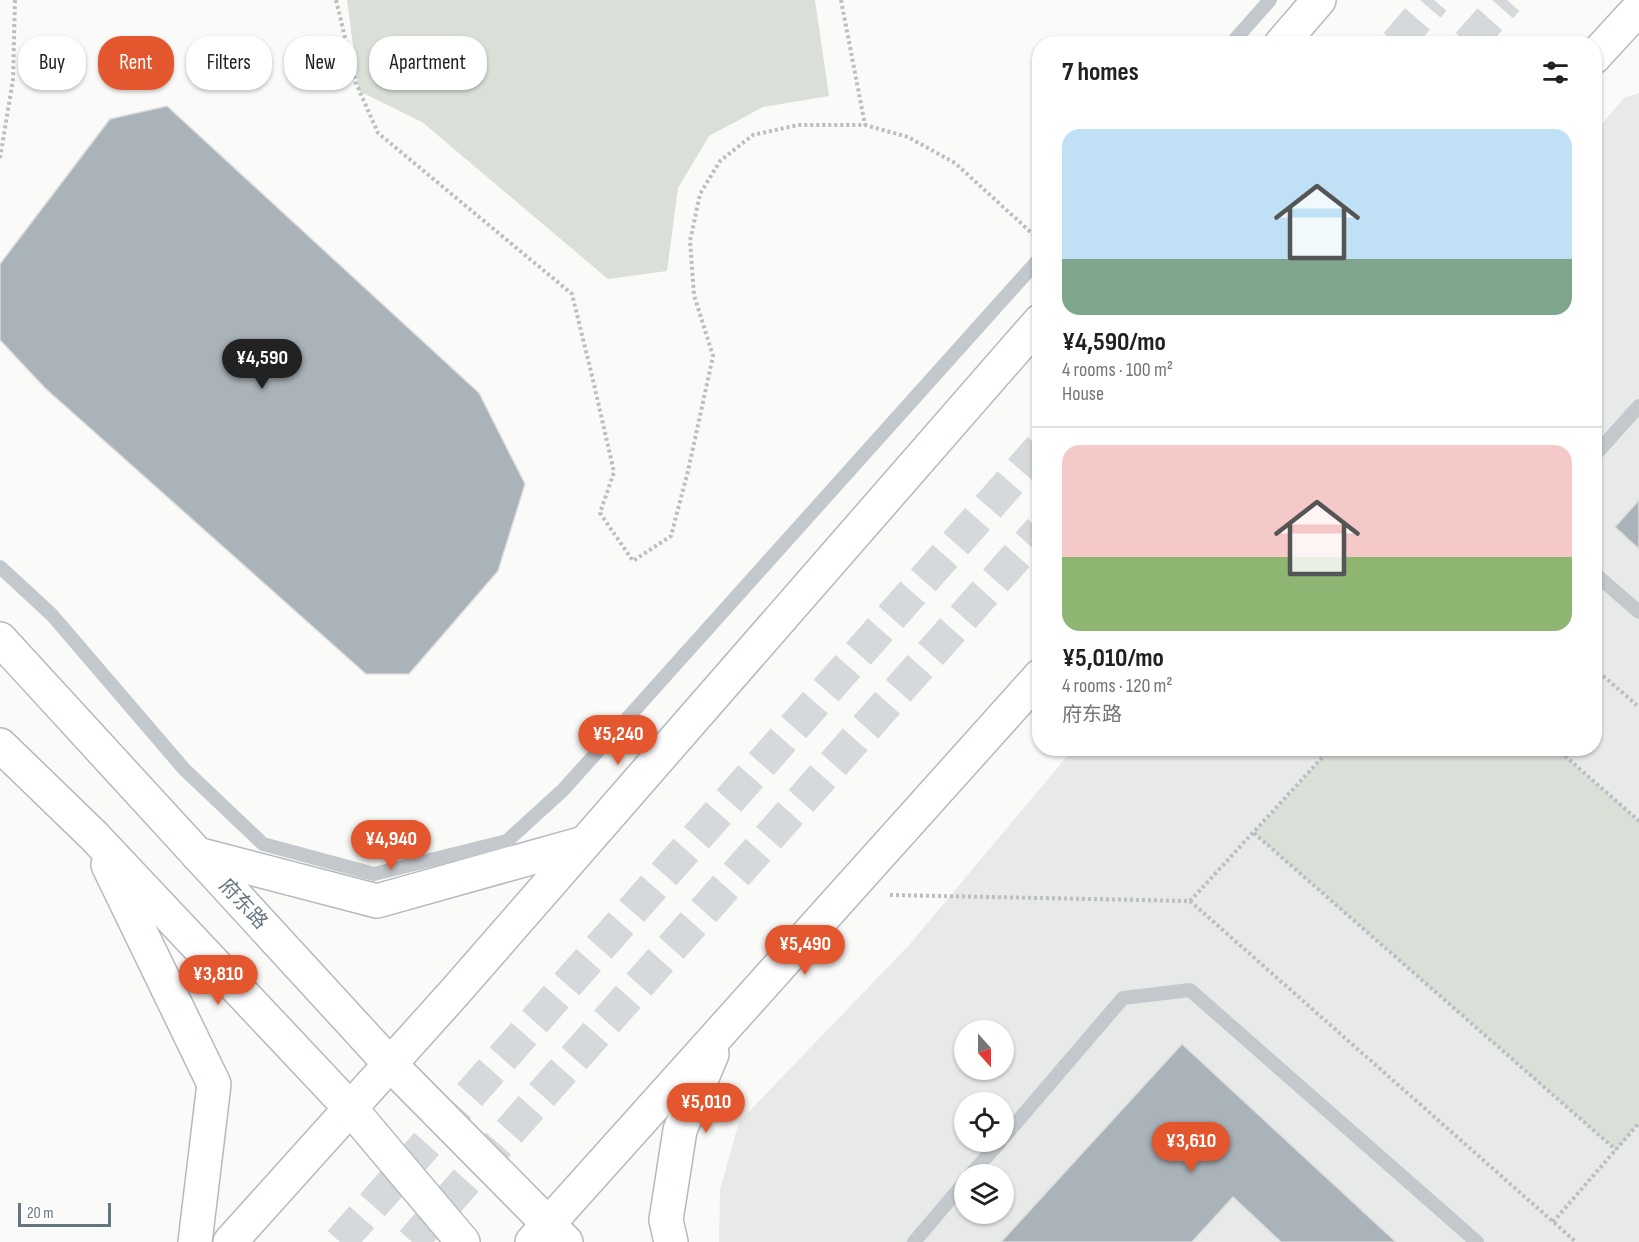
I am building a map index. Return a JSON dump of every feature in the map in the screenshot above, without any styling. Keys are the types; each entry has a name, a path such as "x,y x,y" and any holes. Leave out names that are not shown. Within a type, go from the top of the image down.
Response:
{"street":[{"path":"1288,36 1319,0"},
{"path":"1602,49 1637,12"},
{"path":"230,1242 351,1109 1032,330"},
{"name":"府东路","path":"0,639 549,1236"},
{"path":"549,1236 723,1029 1032,685"},
{"path":"0,745 94,836 351,1109 463,1242"},
{"path":"94,836 214,1084 195,1242"},
{"path":"197,854 377,902 584,843"},
{"path":"671,1242 666,1220 681,1130 723,1029"}],"lane":[{"path":"1238,36 1270,0"},
{"path":"0,567 52,615 184,769 263,844 374,874 507,841 563,790 1032,267"},
{"path":"1602,447 1639,406"},
{"path":"1602,580 1639,612"},
{"path":"1014,1125 1122,998 1190,990 1477,1242"},
{"path":"980,1164 991,1152"},
{"path":"914,1242 954,1194"}],"path":[{"path":"0,158 13,80 15,0"},
{"path":"336,0 356,83 378,133 572,294 614,472 600,513 633,561 671,536 688,471 713,356 694,295 690,241 700,194 720,161 753,135 798,125 865,125 908,137 955,163 1032,234"},
{"path":"841,0 865,125"},
{"path":"1602,675 1639,707"},
{"path":"1190,901 1325,756"},
{"path":"1565,756 1639,821"},
{"path":"1254,833 1616,1150"},
{"path":"890,895 1190,901 1576,1242"},
{"path":"1553,1222 1639,1123"}],"shaded area":[{"path":"347,0 815,0 829,96 763,107 709,136 678,188 667,271 608,279 422,122 359,91 357,36 352,36"},
{"path":"1639,93 1639,1242 719,1242 720,1190 739,1122 910,944 1067,756 1602,756 1602,124 1624,98"},
{"path":"1325,756 1564,756 1639,821 1639,1123 1616,1150 1254,833"}],"building":[{"path":"167,106 479,393 525,484 498,571 409,674 366,674 45,388 0,340 0,264 110,119"},
{"path":"1639,500 1639,549 1615,527"},
{"path":"1182,1044 1396,1242 1281,1242 1233,1197 1192,1242 1001,1242"}],"tunnel":[{"path":"1403,36 1434,0"},
{"path":"1475,36 1507,0"},
{"path":"340,1242 1032,457"},
{"path":"412,1242 1032,539"}]}
